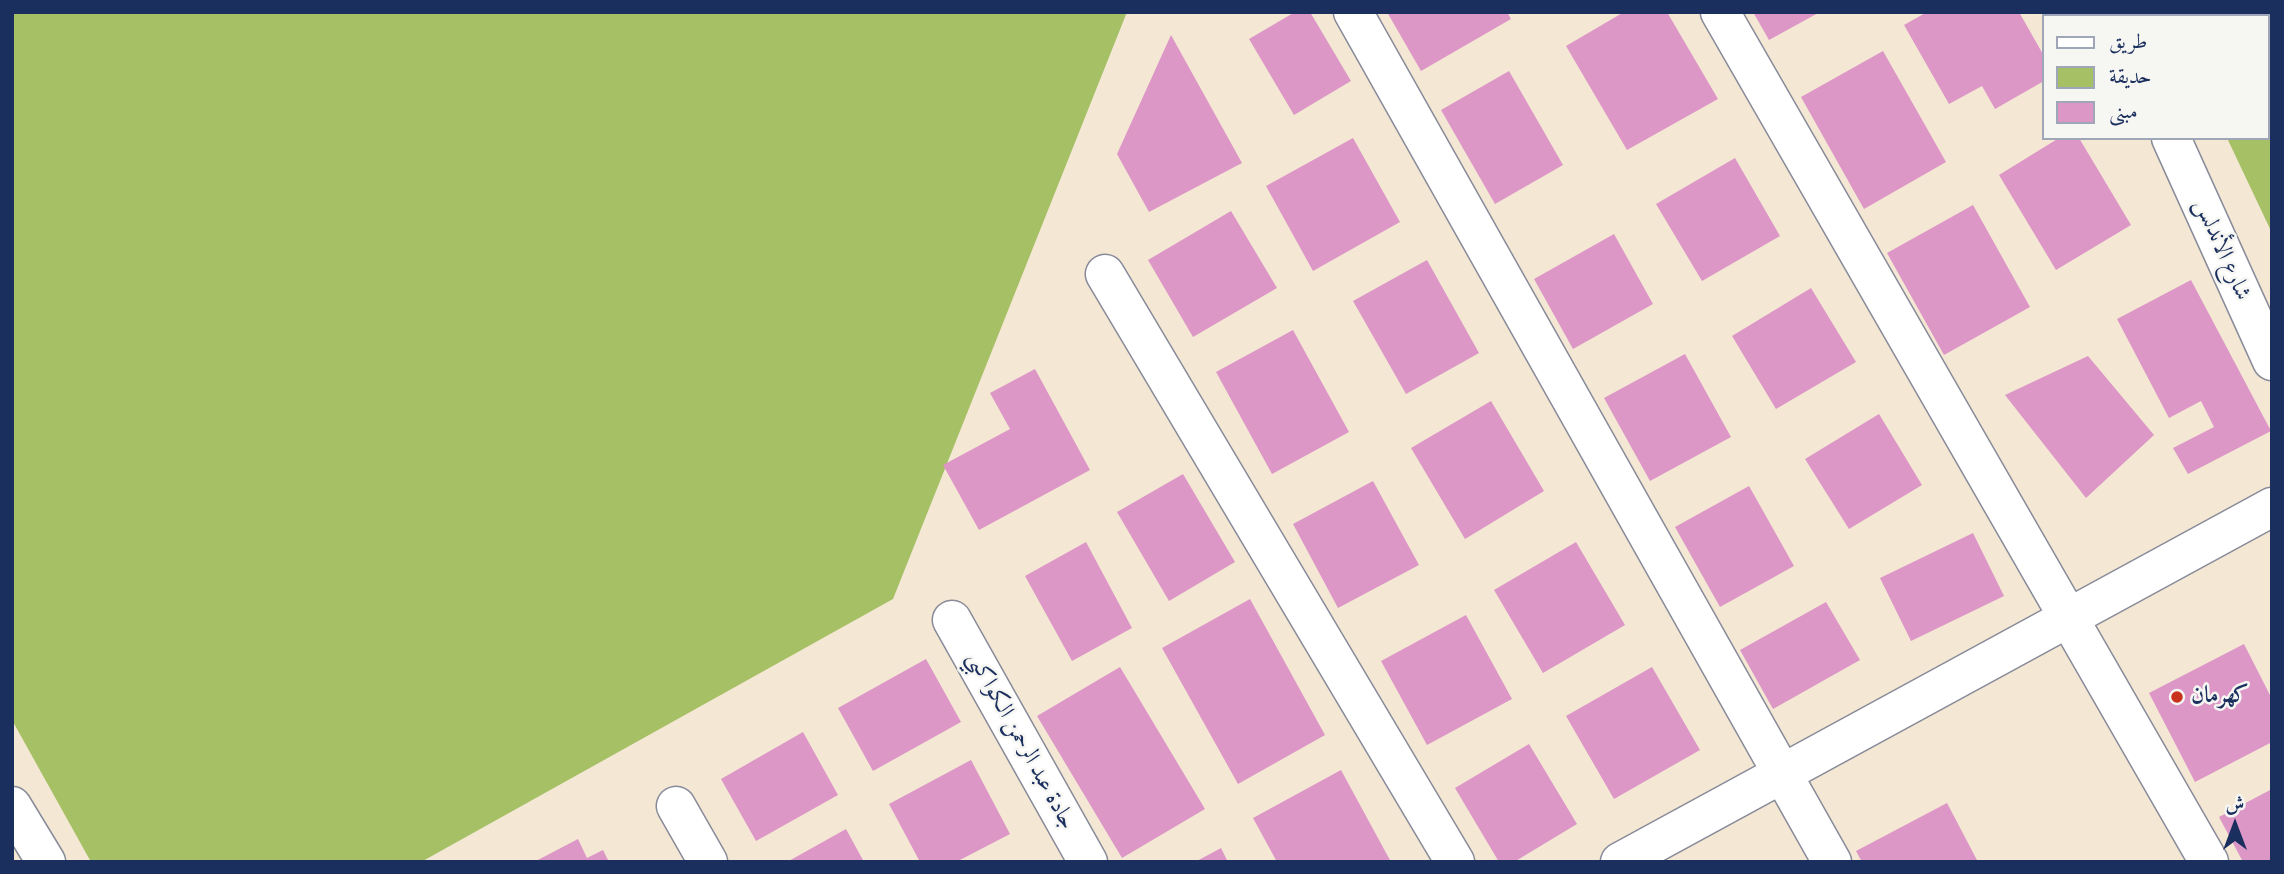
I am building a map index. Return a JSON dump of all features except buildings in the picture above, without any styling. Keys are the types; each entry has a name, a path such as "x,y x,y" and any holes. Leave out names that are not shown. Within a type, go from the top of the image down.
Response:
{"street":[{"path":"1353,12 1832,862"},
{"path":"1720,12 2209,862"},
{"name":"شارع الأندلس","path":"2172,140 2272,361"},
{"path":"1105,274 1455,862"},
{"path":"1620,862 2272,507"},
{"name":"جادة عبد الرحمن الكواكبي","path":"952,620 1088,862"},
{"path":"12,806 46,862"},
{"path":"676,806 708,862"}],"green space":[{"path":"12,12 1127,12 893,599 421,862 91,862 12,720"},
{"path":"2167,12 2272,12 2272,233 2228,140 2270,140 2270,14"}],"place":[{"name":"كهرمان","path":"2177,697"}]}
